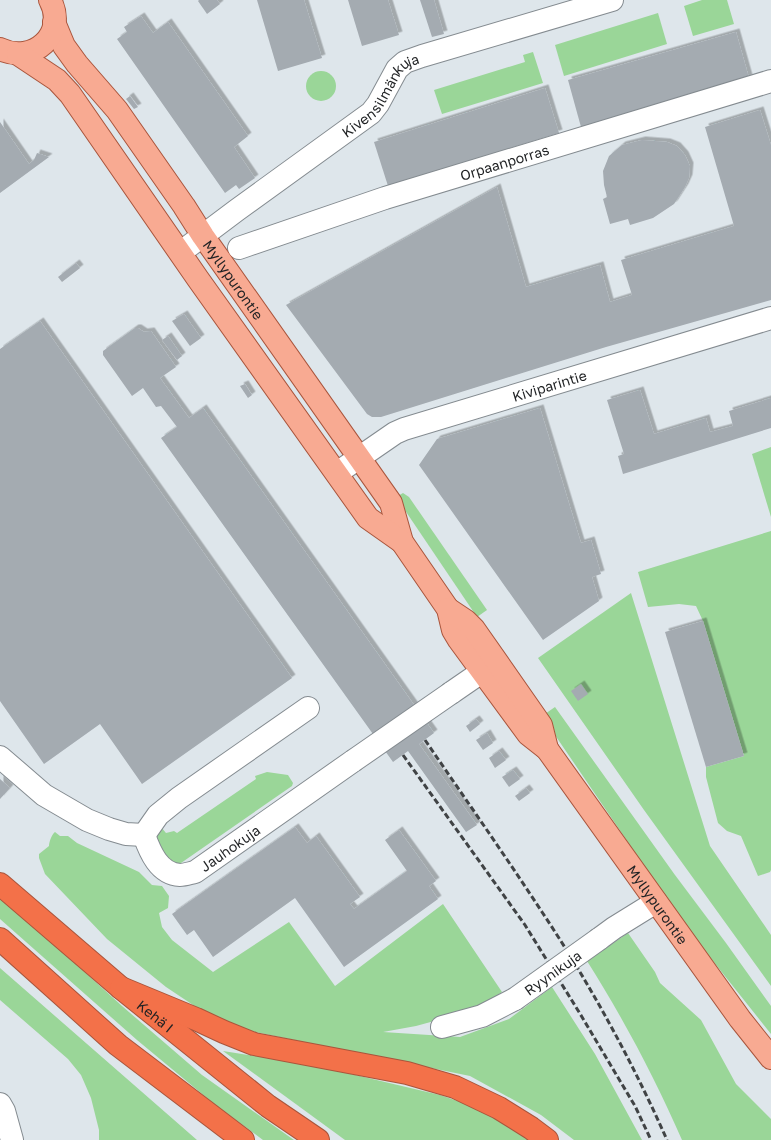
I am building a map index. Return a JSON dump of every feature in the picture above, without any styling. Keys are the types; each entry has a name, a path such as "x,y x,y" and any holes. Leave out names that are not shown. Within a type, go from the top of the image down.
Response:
{"highway":[{"name":"Kehä I","path":"0,884 121,988 268,1106 318,1140"},
{"path":"0,939 118,1045 219,1140"},
{"path":"121,988 254,1044 407,1073 454,1087 499,1108 547,1140"},
{"path":"118,1045 243,1140"}],"main road":[{"name":"Myllypurontie","path":"54,8 64,46 77,64 116,110 391,503 402,542 448,609 466,621 474,629 489,667 541,725 547,749 740,1019 771,1058"},
{"path":"9,52 29,53 46,41 52,33 54,8"},
{"name":"Myllypurontie","path":"9,52 57,80 70,94 181,252 198,279 368,518 402,542"}],"street":[{"name":"Kivensilmänkuja","path":"181,252 371,113 378,104 397,69 405,62 612,0"},
{"name":"Orpaanporras","path":"240,248 385,198 771,81"},
{"name":"Kiviparintie","path":"337,473 395,433 404,429 771,318"},
{"name":"Jauhokuja","path":"144,835 150,852 159,864 169,873 181,875 195,872 352,761 489,667"},
{"path":"0,757 44,794 87,820 126,834 144,835 158,815 179,798 308,708"},
{"name":"Ryynikuja","path":"442,1027 482,1016 515,999 628,919 656,902"},
{"path":"0,1104 4,1111 12,1140"}],"green space":[{"path":"702,0 727,0 734,24 693,36 684,6"},
{"path":"658,13 667,44 564,76 555,45"},
{"path":"533,52 543,83 442,114 434,90 525,62 523,55"},
{"path":"321,71 332,75 336,86 332,97 321,101 310,97 306,86 310,75"},
{"path":"771,447 771,517 752,454"},
{"path":"403,493 409,497 487,610 477,617 396,497"},
{"path":"771,531 771,870 770,872 758,876 741,836 727,831 718,823 706,777 706,767 744,756 703,621 696,606 679,604 648,607 638,572"},
{"path":"631,593 710,846 771,935 771,986 644,810 538,658"},
{"path":"555,707 771,1006 771,1034 701,946 542,716"},
{"path":"267,772 288,775 293,783 292,786 181,863 173,863 160,856 152,836 161,827 166,833 174,831 177,833 256,779 255,776"},
{"path":"55,832 60,836 68,836 77,843 139,872 152,885 162,886 169,896 168,908 159,913 162,927 172,940 213,972 289,922 335,986 443,904 502,992 478,1009 416,1026 383,1032 460,1037 509,1019 552,987 595,1054 642,1140 574,1140 541,1115 470,1076 250,1031 196,1007 166,987 107,939 45,874 39,854 49,846 51,838"},
{"path":"0,895 122,1006 202,1075 294,1140 263,1140 213,1103 137,1040 0,919"},
{"path":"628,933 655,972 660,983 701,1020 736,1084 771,1119 771,1140 682,1140 638,1049 587,961"},
{"path":"0,968 197,1140 99,1140 99,1130 91,1098 81,1075 68,1059 0,1000"},
{"path":"223,1051 313,1065 440,1095 481,1109 532,1140 345,1140"}],"building":[{"path":"217,0 220,4 207,14 198,1"},
{"path":"257,0 304,0 322,58 278,71"},
{"path":"348,0 388,0 399,35 362,46"},
{"path":"420,0 434,0 444,34 432,37"},
{"path":"141,16 153,33 168,22 248,136 234,147 255,178 239,189 236,185 225,193 117,39 127,32 124,27"},
{"path":"736,32 749,78 581,127 568,80"},
{"path":"545,88 559,133 388,186 374,142"},
{"path":"130,96 138,107 134,109 126,99"},
{"path":"760,110 771,145 771,300 606,347 381,417 372,417 367,414 286,305 497,187 526,287 600,265 610,302 632,295 621,260 734,226 705,127"},
{"path":"0,122 29,164 34,160 37,153 49,157 0,193"},
{"path":"642,140 667,142 677,146 685,155 690,166 689,178 674,204 653,218 630,225 628,219 610,224 603,199 607,197 603,171 609,156 622,145"},
{"path":"76,263 80,268 62,282 58,277"},
{"path":"184,314 201,338 190,346 172,321"},
{"path":"40,321 292,678 142,784 100,724 44,764 0,701 0,349"},
{"path":"135,328 138,328 144,332 151,331 176,367 160,378 189,418 203,408 434,733 419,744 477,825 466,832 408,751 393,762 161,438 177,427 161,406 156,407 143,388 132,396 103,355 103,351"},
{"path":"168,336 182,356 177,360 162,340"},
{"path":"245,384 252,395 248,398 240,386"},
{"path":"640,390 654,434 706,418 710,432 733,426 729,411 771,398 771,428 623,474 618,456 624,454 607,400"},
{"path":"540,408 581,543 591,540 601,574 592,577 599,601 543,640 419,465 437,439"},
{"path":"703,621 744,756 706,767 665,632"},
{"path":"581,684 588,694 578,701 571,691"},
{"path":"476,719 480,724 470,732 466,726"},
{"path":"487,733 493,743 483,750 476,740"},
{"path":"499,751 506,760 495,768 489,758"},
{"path":"513,770 520,779 509,787 502,777"},
{"path":"0,779 10,788 0,799"},
{"path":"526,788 530,793 519,801 515,796"},
{"path":"295,827 307,843 316,836 360,897 350,904 354,909 407,871 385,840 399,830 436,881 429,886 438,899 344,967 295,898 213,957 194,930 187,935 172,914"}],"railway":[{"path":"425,740 528,890 577,967 625,1052 667,1140"},
{"path":"403,755 525,925 635,1106 651,1140"}]}
